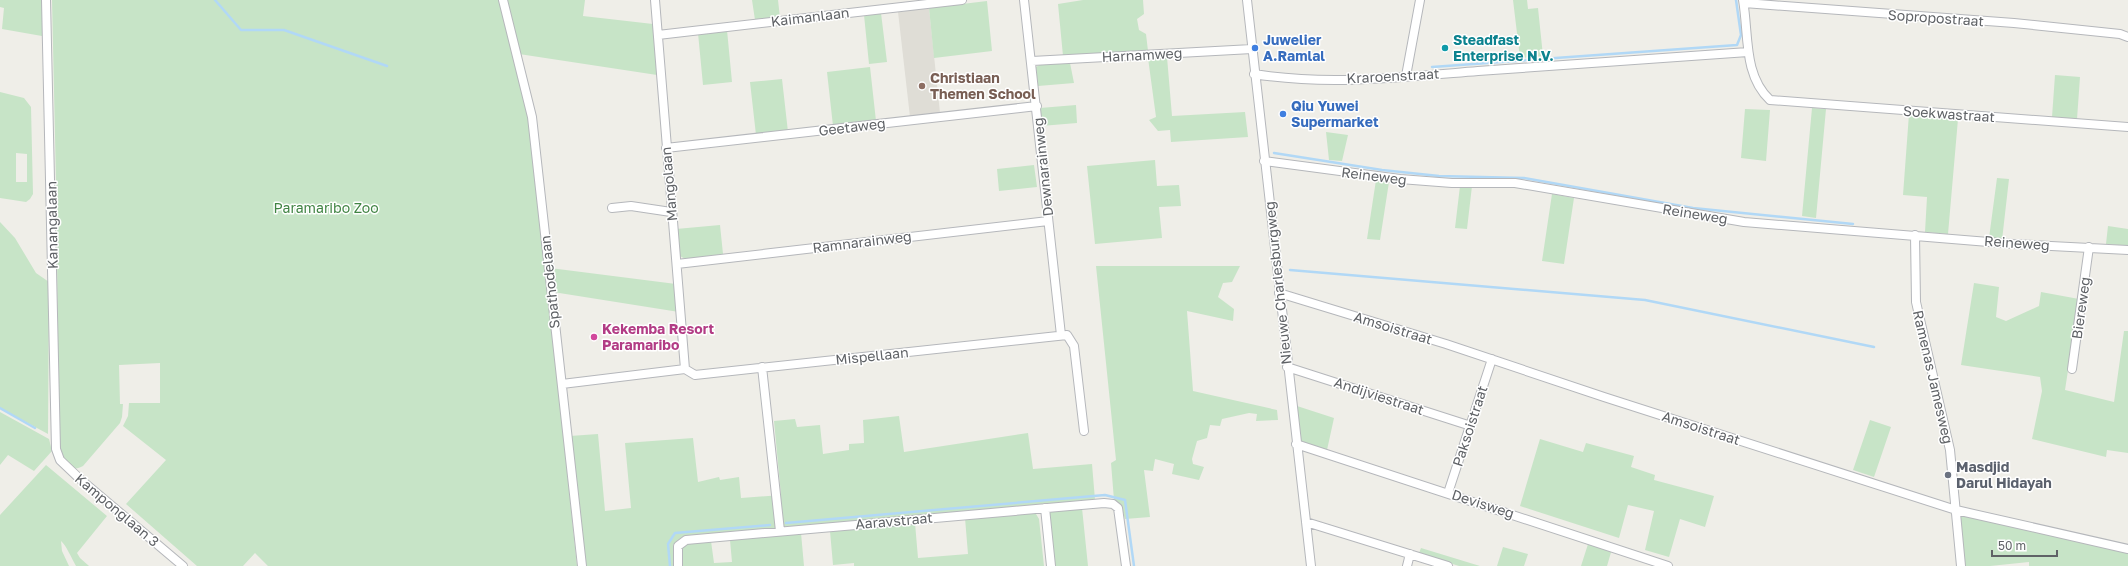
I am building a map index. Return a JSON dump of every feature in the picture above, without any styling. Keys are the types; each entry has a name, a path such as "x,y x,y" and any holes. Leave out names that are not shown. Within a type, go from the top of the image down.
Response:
{"street":[{"name":"Kanangalaan","path":"46,0 56,449"},
{"name":"Spathodelaan","path":"503,0 532,117 582,566"},
{"name":"Mangolaan","path":"656,0 671,212 685,369"},
{"name":"Kaimanlaan","path":"658,35 962,0"},
{"name":"Dewnarainweg","path":"1024,0 1037,106 1061,335"},
{"name":"Nieuwe Charlesburgweg","path":"1247,0 1287,367 1311,566"},
{"path":"1406,76 1420,0"},
{"path":"1743,1 1748,52"},
{"name":"Sopropostraat","path":"1743,1 2014,23 2128,36"},
{"name":"Harnamweg","path":"1032,61 1252,49"},
{"name":"Kraroenstraat","path":"1254,74 1285,79 1328,80 1748,52"},
{"name":"Soekwastraat","path":"1748,52 1757,85 1770,100 2128,127"},
{"name":"Geetaweg","path":"666,148 1037,106"},
{"name":"Reineweg","path":"1264,161 1400,179 1452,184 1515,183 1744,222 2128,250"},
{"path":"612,208 632,206 671,212"},
{"name":"Ramnarainweg","path":"676,264 1048,221"},
{"name":"Ramenas Jamesweg","path":"1915,235 1916,302 1950,450 1961,566"},
{"name":"Biereweg","path":"2072,369 2089,248"},
{"name":"Amsoistraat","path":"1279,293 1492,359 1604,397 1956,510 2128,549"},
{"path":"1061,335 1067,335 1074,346 1084,431"},
{"name":"Mispellaan","path":"685,369 695,375 1061,335"},
{"name":"Paksoistraat","path":"1448,493 1492,359"},
{"path":"762,367 780,531"},
{"name":"Andijviestraat","path":"1287,367 1471,426"},
{"path":"562,384 685,369"},
{"name":"Devisweg","path":"1296,444 1668,566"},
{"name":"Kamponglaan 3","path":"56,449 60,460 80,479 183,566"},
{"name":"Aaravstraat","path":"678,566 678,546 686,540 1045,508 1113,504 1118,508 1126,566"},
{"path":"1045,508 1051,566"},
{"path":"1306,522 1448,566"},
{"path":"1407,566 1410,554"}],"shaded area":[{"name":"Christiaan Themen School","path":"929,8 940,113 910,117 898,12"}],"green space":[{"path":"0,0 42,0 42,36 2,29 4,8 0,7"},
{"name":"Paramaribo Zoo","path":"52,0 500,0 530,117 577,566 268,566 255,553 243,566 197,566 126,504 166,460 123,426 128,416 129,403 160,403 160,363 119,365 120,404 123,404 120,423 83,466 73,468 66,464 58,446 57,227"},
{"path":"505,0 585,0 583,16 653,24 657,75 519,54"},
{"path":"752,0 778,0 780,18 755,20"},
{"path":"1083,0 1143,0 1144,14 1137,19 1139,30 1146,34 1148,51 1063,56 1058,4"},
{"path":"1513,0 1527,0 1528,9 1538,8 1543,56 1520,58"},
{"path":"987,1 992,51 934,58 929,8"},
{"path":"881,13 887,62 869,64 864,15"},
{"path":"727,30 732,82 703,85 698,33"},
{"path":"1167,57 1172,116 1245,112 1248,137 1171,142 1170,130 1158,131 1149,120 1156,117 1148,58"},
{"path":"1043,63 1070,63 1074,83 1038,86 1036,67"},
{"path":"870,67 876,121 833,126 827,72"},
{"path":"2055,75 2080,77 2077,119 2052,117"},
{"path":"782,79 788,132 756,135 750,82"},
{"path":"0,92 24,98 31,107 33,194 26,202 0,198","holes":["16,153 27,154 27,182 16,182"]},
{"path":"1076,105 1077,123 1041,126 1040,108"},
{"path":"1812,108 1826,109 1816,218 1802,216"},
{"path":"1745,109 1770,110 1766,161 1741,158"},
{"path":"1909,114 1958,119 1948,234 1925,232 1927,197 1903,195"},
{"path":"1326,132 1348,135 1342,161 1329,160"},
{"path":"1155,160 1157,186 1179,185 1181,206 1159,207 1162,238 1095,244 1087,166"},
{"path":"1034,165 1037,187 999,191 997,169"},
{"path":"1997,178 2009,179 2002,240 1989,238"},
{"path":"1376,180 1389,182 1380,240 1367,239"},
{"path":"1460,186 1472,186 1467,229 1455,228"},
{"path":"1552,194 1574,198 1564,264 1542,261"},
{"path":"0,222 15,238 36,273 49,282 48,434 0,408"},
{"path":"720,225 723,254 687,260 680,256 676,229"},
{"path":"2108,226 2128,229 2128,246 2106,244"},
{"path":"1096,266 1240,266 1232,282 1223,283 1218,297 1234,309 1233,321 1187,311 1193,391 1277,410 1278,420 1256,421 1257,414 1249,413 1222,419 1220,426 1210,425 1207,438 1197,441 1192,459 1193,464 1204,467 1199,480 1172,474 1174,464 1155,459 1153,471 1144,470 1150,517 1125,519 1121,506 1114,500 1111,463 1116,460"},
{"path":"550,268 676,284 679,312 553,292"},
{"path":"1974,283 1999,287 1996,317 2006,321 2039,306 2041,292 2079,299 2065,390 2114,402 2124,331 2128,331 2128,453 2107,450 2106,457 2032,439 2042,391 2040,377 1961,365"},
{"path":"1297,406 1334,418 1327,450 1301,442"},
{"path":"0,412 49,439 52,451 34,471 8,455 0,465"},
{"path":"899,416 904,452 1028,433 1033,469 1092,464 1095,500 689,536 682,537 673,545 674,566 584,566 570,436 598,434 605,511 631,508 625,443 693,438 698,482 719,477 720,480 739,477 741,498 781,495 774,421 795,419 797,427 820,425 823,454 849,450 849,444 864,443 863,420"},
{"path":"1870,420 1891,427 1874,477 1853,470"},
{"path":"1540,439 1583,452 1586,443 1634,456 1631,467 1655,475 1654,480 1714,496 1705,527 1680,519 1669,557 1645,550 1654,511 1628,505 1619,538 1520,506"},
{"path":"46,465 107,516 77,553 89,566 76,566 61,541 62,551 69,566 0,566 0,515"},
{"path":"1082,508 1088,566 1051,566 1047,513 1051,511"},
{"path":"1031,513 1036,514 1039,519 1044,566 854,566 854,563 833,565 830,531 915,523 918,558 968,554 965,518"},
{"path":"1961,515 2128,552 2128,566 2029,566 2029,562 1990,566 1964,566 1959,518"},
{"path":"801,533 804,566 682,566 681,549 686,544 711,541 714,563 732,562 730,540"},
{"path":"1589,541 1612,549 1607,566 1581,566"},
{"path":"1503,547 1528,554 1524,566 1497,566"},
{"path":"1421,548 1480,566 1459,566 1419,553"}],"waterway":[{"path":"215,0 241,30 284,30 387,66"},
{"path":"1432,67 1737,45 1741,35 1736,0"},
{"path":"1274,153 1382,170 1439,176 1524,178 1693,208 1853,224"},
{"path":"1290,270 1645,300 1874,347"},
{"path":"0,408 35,428"},
{"path":"786,523 1105,495 1125,500 1134,566"},
{"path":"670,566 668,544 675,533 770,525"}],"place":[{"name":"Juwelier A.Ramlal","path":"1255,48"},
{"name":"Steadfast Enterprise N.V.","path":"1445,48"},
{"name":"Christiaan Themen School","path":"922,86"},
{"name":"Qiu Yuwei Supermarket","path":"1283,114"},
{"name":"Kekemba Resort Paramaribo","path":"594,337"},
{"name":"Masdjid Darul Hidayah","path":"1948,475"}]}
